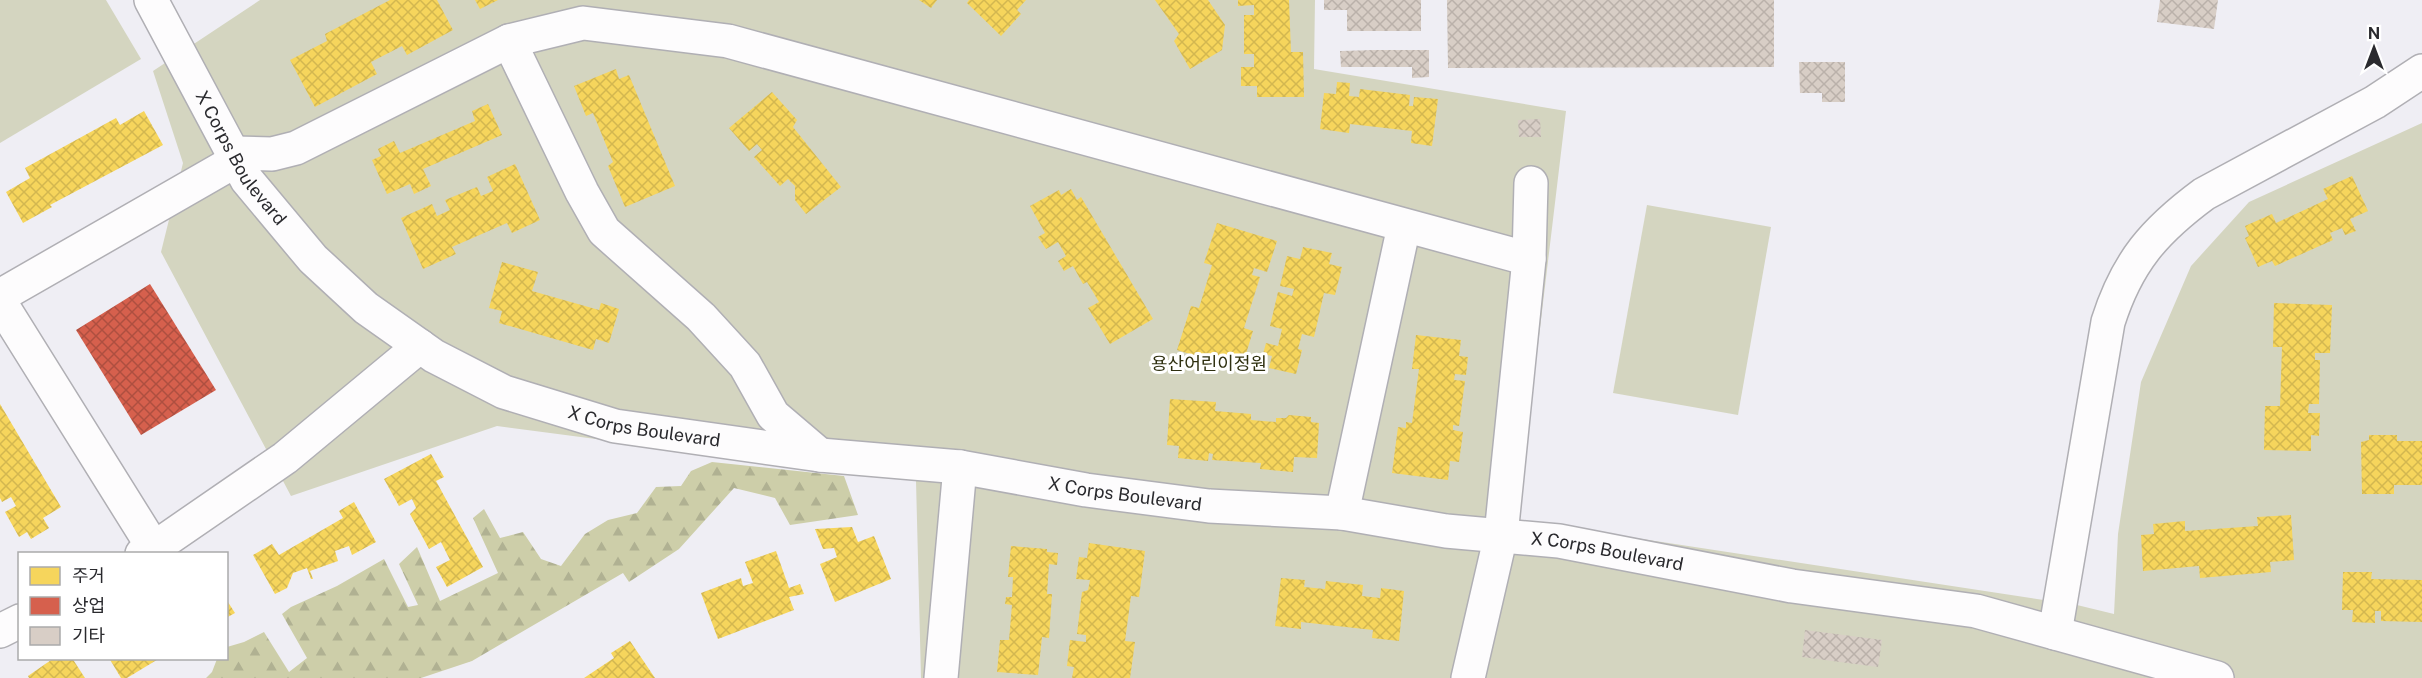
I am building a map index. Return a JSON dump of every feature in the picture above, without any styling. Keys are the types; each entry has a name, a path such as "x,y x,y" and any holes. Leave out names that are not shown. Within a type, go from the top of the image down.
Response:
{"street":[{"name":"X Corps Boulevard","path":"151,0 254,188 313,259 366,308 420,346 504,392 615,426 820,455 960,467 1086,490 1209,506 1342,513 1446,531 1559,541 1792,586 1976,611 2217,678"},
{"path":"0,296 236,157 272,154 296,148 509,41 583,23 728,41 1528,259"},
{"path":"509,41 582,192 604,231 701,317 745,365 773,415 820,455"},
{"path":"2055,633 2108,322 2114,299 2141,250 2181,211 2204,194 2375,102 2422,71"},
{"path":"1468,678 1501,535 1528,259 1531,183"},
{"path":"1342,513 1404,226"},
{"path":"0,303 147,550 285,458 420,346"},
{"path":"941,678 960,467"},
{"path":"0,631 18,622"}],"green space":[{"path":"0,0 106,0 141,59 0,143"},
{"name":"용산어린이정원","path":"260,0 1315,0 1314,69 1566,111 1517,520 2077,605 2114,614 2118,534 2141,382 2191,266 2249,202 2422,123 2422,678 921,678 916,481 497,426 291,496 161,252 183,163 153,71"},
{"path":"1647,205 1771,227 1738,415 1613,393"},
{"path":"712,462 844,476 858,515 790,525 775,498 734,488 679,549 629,582 623,573 472,661 421,678 206,678 212,672 217,660 228,660 228,647 264,632 289,672 307,658 282,614 291,607 337,586 384,559 408,607 418,605 399,564 417,547 440,601 498,573 473,518 484,509 500,538 523,532 541,559 561,566 585,534 608,520 637,513 656,487 681,486 691,471"}],"building: 주거":[{"path":"390,0 437,0 453,30 407,55 402,46 371,62 377,74 315,107 290,60 327,41 325,34"},
{"path":"475,0 498,0 480,9"},
{"path":"919,0 937,0 931,8"},
{"path":"969,0 1026,0 1017,10 1021,14 1001,36 967,3"},
{"path":"1155,0 1208,0 1225,25 1222,50 1190,69 1174,41 1179,34"},
{"path":"1238,0 1289,0 1291,52 1303,52 1304,97 1257,97 1257,86 1241,86 1241,67 1254,67 1254,54 1244,54 1244,15 1254,15 1254,5 1238,6"},
{"path":"616,69 619,79 629,75 675,186 625,207 608,166 613,162 593,113 586,116 574,86"},
{"path":"1337,82 1350,83 1349,96 1359,97 1360,89 1410,95 1409,106 1413,106 1414,97 1438,99 1432,146 1411,143 1412,131 1350,124 1349,133 1320,129 1324,93 1336,94"},
{"path":"772,92 797,120 793,127 841,187 806,214 795,200 795,186 788,179 780,186 754,157 762,150 757,144 749,151 729,128"},
{"path":"488,104 502,135 423,169 431,186 414,194 410,184 387,194 372,160 381,156 378,149 394,141 400,153 475,121 472,111"},
{"path":"144,111 163,145 50,205 52,207 23,223 6,192 30,178 25,168 116,118 120,125"},
{"path":"515,164 540,220 512,233 507,223 452,247 456,254 423,269 401,218 432,204 437,216 450,210 445,200 477,187 481,196 493,191 487,177"},
{"path":"2352,176 2368,211 2350,219 2356,231 2345,235 2342,228 2330,233 2333,240 2275,266 2272,261 2258,267 2245,238 2249,236 2245,226 2272,214 2276,223 2328,199 2323,189"},
{"path":"1071,189 1077,200 1081,197 1153,319 1110,344 1088,308 1099,302 1087,282 1083,284 1073,266 1064,271 1058,261 1066,256 1058,242 1046,249 1038,237 1045,233 1030,206 1059,190 1061,195"},
{"path":"1217,223 1277,241 1267,272 1254,268 1252,275 1260,277 1244,328 1253,331 1241,370 1177,350 1191,306 1199,308 1212,265 1204,263"},
{"path":"1303,247 1332,253 1329,264 1342,267 1335,295 1324,293 1314,337 1302,334 1298,349 1302,350 1296,374 1269,368 1272,356 1263,354 1266,343 1278,346 1282,329 1270,326 1278,292 1292,296 1294,289 1280,286 1287,256 1300,259"},
{"path":"502,262 538,272 532,291 599,310 601,303 619,309 609,343 596,339 593,350 499,323 502,311 489,308"},
{"path":"2274,303 2332,305 2330,353 2315,353 2315,360 2320,360 2319,404 2309,404 2308,413 2320,413 2319,436 2311,435 2311,451 2264,450 2265,406 2280,406 2282,347 2273,347"},
{"path":"1416,335 1461,340 1459,356 1468,357 1466,375 1455,374 1454,380 1465,381 1459,426 1453,425 1453,430 1463,432 1459,462 1450,461 1448,480 1392,473 1398,427 1406,428 1406,422 1412,423 1419,369 1412,369"},
{"path":"1170,399 1216,402 1215,411 1251,414 1251,420 1276,422 1276,418 1286,418 1289,415 1311,417 1311,422 1319,423 1317,458 1294,457 1293,472 1260,469 1261,463 1212,460 1213,454 1209,453 1208,461 1178,458 1179,446 1167,445"},
{"path":"0,404 61,507 43,518 49,528 31,539 27,532 19,537 5,512 16,506 11,497 2,502 0,498"},
{"path":"2369,435 2397,435 2397,441 2422,441 2422,485 2394,485 2394,494 2362,494 2361,442 2369,440"},
{"path":"431,454 444,477 436,481 483,567 447,587 436,567 450,560 441,542 429,549 410,514 416,508 412,499 399,506 384,479"},
{"path":"354,502 376,542 352,555 349,546 335,551 338,561 310,571 313,579 307,568 293,573 287,588 275,594 253,555 272,544 279,555 343,518 339,511"},
{"path":"2291,515 2294,560 2270,562 2271,572 2200,578 2199,566 2143,571 2141,535 2154,534 2153,524 2185,521 2185,531 2258,526 2257,517"},
{"path":"852,527 858,542 874,536 891,579 835,602 820,564 837,557 834,548 823,549 815,529"},
{"path":"1089,543 1145,551 1139,597 1131,596 1125,641 1135,642 1130,678 1072,678 1074,667 1067,666 1070,640 1086,642 1086,635 1077,634 1082,592 1088,590 1090,580 1076,579 1079,557 1087,558"},
{"path":"1011,546 1047,549 1047,552 1058,553 1057,565 1049,564 1047,594 1052,594 1049,638 1042,637 1038,675 997,672 1000,640 1009,640 1012,605 1005,604 1006,597 1012,597 1013,577 1008,577"},
{"path":"776,551 789,588 800,584 804,594 789,597 794,610 718,639 701,593 741,578 743,586 753,583 745,562"},
{"path":"2343,572 2372,572 2371,579 2422,580 2422,622 2381,621 2381,611 2375,611 2375,623 2352,622 2353,610 2342,610"},
{"path":"1281,578 1305,580 1304,587 1325,589 1326,581 1363,585 1362,596 1380,598 1381,588 1404,591 1399,641 1372,638 1373,630 1301,622 1301,629 1275,626"},
{"path":"228,602 235,613 228,617"},
{"path":"630,641 655,678 584,678 614,658 611,653"},
{"path":"51,660 73,660 85,678 29,678 28,676"},
{"path":"110,660 157,660 127,678 121,678"}],"building: 상업":[{"path":"150,284 216,390 141,435 76,330"}],"building: 기타":[{"path":"1324,0 1421,0 1421,31 1347,31 1347,10 1324,10"},
{"path":"1447,0 1774,0 1774,67 1448,68"},
{"path":"2160,0 2218,0 2214,29 2157,22"},
{"path":"1429,50 1429,77 1412,78 1412,67 1341,67 1340,51"},
{"path":"1799,62 1845,62 1845,102 1822,102 1822,93 1800,93"},
{"path":"1540,119 1541,137 1519,137 1518,120"},
{"path":"1805,630 1882,640 1878,667 1802,657"}]}
